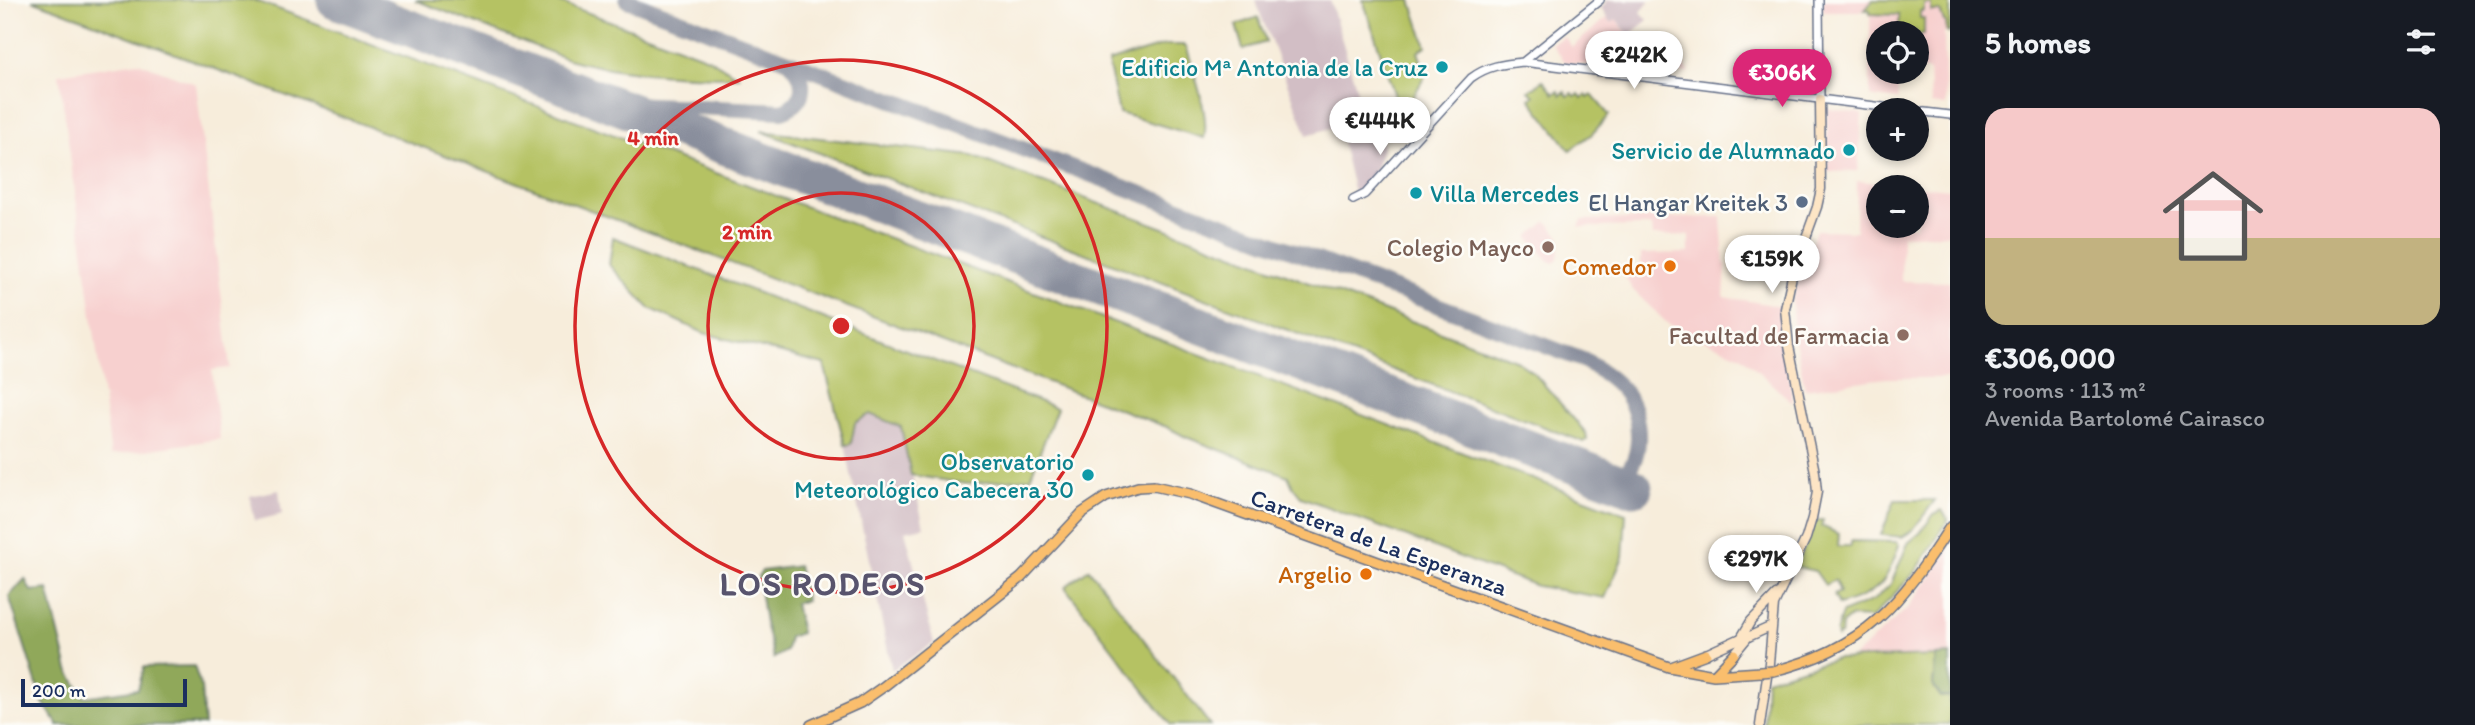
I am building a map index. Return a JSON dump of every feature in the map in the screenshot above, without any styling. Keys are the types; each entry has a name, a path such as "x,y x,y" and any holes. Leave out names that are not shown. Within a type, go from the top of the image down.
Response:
{"main road":[{"path":"1760,725 1771,624 1778,593 1806,538 1818,492 1789,346 1785,309 1789,287 1821,189 1820,99"},
{"name":"Carretera de La Esperanza","path":"811,725 860,703 931,649 1021,578 1082,513 1106,497 1138,487 1169,489 1200,498 1669,667 1710,675 1773,671 1816,658 1847,643 1870,627 1906,591 1950,527"},
{"path":"1669,667 1741,638 1754,618 1778,593"},
{"path":"1754,618 1759,615 1771,624"},
{"path":"1706,654 1702,665 1710,675 1754,633 1771,624"},
{"path":"1754,633 1769,644"},
{"path":"1734,654 1735,665 1746,674"}],"street":[{"path":"1523,62 1600,0"},
{"path":"1819,0 1820,99"},
{"path":"1353,200 1365,194 1471,78 1490,67 1523,62 1866,105"},
{"path":"1929,113 1950,115"}],"shaded area":[{"path":"1255,0 1330,0 1359,97 1368,102 1383,146 1377,167 1365,186 1354,193 1338,126 1307,135"},
{"path":"1606,0 1650,0 1641,12 1648,20 1629,35 1616,19 1611,23 1607,18 1601,8"},
{"path":"1823,0 1950,0 1950,33 1944,32 1946,106 1931,104 1929,21 1870,21 1870,11 1823,11"},
{"path":"1607,18 1611,23 1616,19 1643,59 1663,44 1690,73 1654,73 1565,62 1552,44 1564,36 1572,47"},
{"path":"138,62 196,84 230,368 212,370 220,439 111,455 59,74"},
{"path":"1870,84 1897,84 1898,98 1870,96"},
{"path":"1827,109 1862,114 1858,171 1828,172"},
{"path":"1857,181 1866,182 1866,238 1902,238 1901,281 1950,282 1950,378 1886,378 1805,389 1793,329 1792,300 1816,230 1856,231"},
{"path":"1929,187 1950,189 1950,234 1929,234"},
{"path":"1721,217 1726,264 1724,297 1780,306 1793,403 1741,356 1668,324 1632,289 1622,272 1641,272 1641,254 1689,253 1689,235 1653,236 1652,226 1579,227 1582,220"},
{"name":"Colegio Mayco","path":"1547,221 1561,238 1558,259 1554,263 1548,260 1528,237"},
{"path":"870,414 901,427 924,527 905,531 934,643 892,670 845,445 851,444 855,423"},
{"path":"279,490 282,514 255,521 250,496"},
{"path":"1950,548 1950,655 1851,659 1909,607"}],"green space":[{"path":"32,0 254,0 1626,514 1623,557 1605,598 1537,586 1301,497 1288,476 1186,437 1167,427"},
{"path":"415,0 554,0 708,58 739,77 652,74 588,64 568,59"},
{"path":"1363,0 1411,0 1426,46 1418,52 1426,74 1402,117"},
{"path":"1873,0 1950,2 1950,33 1947,32 1940,11 1931,11 1931,4 1924,4 1924,11 1920,11 1920,18 1924,18 1924,21 1899,21 1899,15 1870,14 1870,10 1865,10"},
{"path":"1258,17 1266,42 1243,49 1236,25"},
{"path":"1165,45 1183,45 1187,48 1203,106 1204,138 1119,113 1108,62"},
{"path":"1543,80 1554,94 1558,91 1561,95 1565,92 1568,96 1572,93 1575,96 1579,94 1582,98 1592,95 1609,115 1592,134 1570,150 1530,99 1534,96 1529,91"},
{"path":"761,131 972,156 1515,360 1534,373 1586,433 1587,440 1584,442"},
{"path":"613,237 1057,408 1030,478 967,484 911,475 901,427 870,414 855,423 851,444 845,445 824,364 704,333 649,308 609,265"},
{"path":"1895,500 1935,500 1912,531 1902,537 1881,535"},
{"path":"1942,510 1948,520 1917,570 1872,618 1850,617 1842,624 1841,634 1837,637 1842,613 1874,600 1891,584 1908,543 1920,533 1934,514"},
{"path":"1816,520 1823,520 1821,526 1839,534 1838,546 1851,546 1851,541 1897,542 1899,545 1890,570 1879,586 1863,596 1839,605 1834,595 1840,592 1835,580 1825,585 1815,571 1796,567"},
{"path":"798,566 806,601 795,603 801,633 789,637 786,651 774,658 765,623 758,576 762,571"},
{"path":"1089,569 1210,725 1171,725 1065,587"},
{"path":"25,579 31,591 48,589 68,670 84,697 138,689 144,667 194,666 201,687 204,725 58,725 42,701 9,596"},
{"path":"1950,655 1950,697 1941,697 1933,685 1936,656"},
{"path":"1936,656 1933,685 1941,697 1950,697 1950,725 1764,725 1766,679 1836,659"}],"taxiway":[{"path":"355,0 393,22"},
{"path":"627,0 1583,360 1615,381 1629,399 1637,423 1637,451 1633,463 1626,472 1615,476 1601,475"},
{"path":"609,103 782,111 797,102 802,89 799,75 789,61"}],"runway":[{"path":"335,0 1634,488"}],"place":[{"name":"Edificio Mª Antonia de la Cruz","path":"1442,67"},
{"name":"Servicio de Alumnado","path":"1849,150"},
{"name":"Villa Mercedes","path":"1416,193"},
{"name":"El Hangar Kreitek 3","path":"1802,202"},
{"name":"Colegio Mayco","path":"1548,247"},
{"name":"Comedor","path":"1670,266"},
{"name":"Facultad de Farmacia","path":"1903,335"},
{"name":"Observatorio Meteorológico Cabecera 30","path":"1088,475"},
{"name":"Argelio","path":"1366,574"}],"district":[{"name":"LOS RODEOS","path":"823,584"}]}
